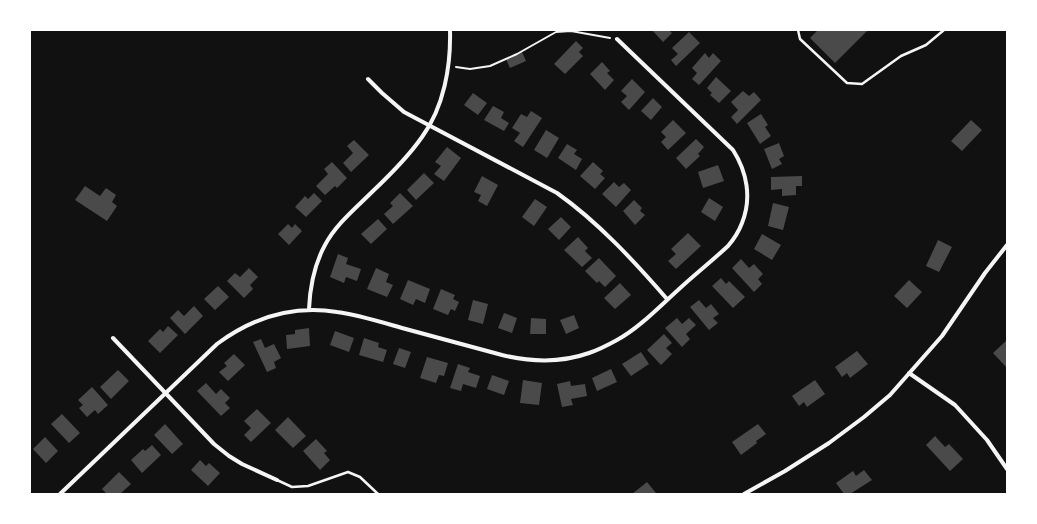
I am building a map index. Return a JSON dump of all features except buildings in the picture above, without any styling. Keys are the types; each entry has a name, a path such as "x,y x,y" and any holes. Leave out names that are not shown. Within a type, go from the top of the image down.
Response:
{"street":[{"path":"309,310 310,290 314,271 325,245 333,232 342,220 397,168 422,137 430,124 440,101 448,66 450,30"},
{"path":"60,494 217,344 247,324 271,315 309,310 339,312 502,355 538,361 558,360 588,353 617,340 640,323 727,246 738,231 744,217 747,201 746,180 738,159 726,142 617,39"},
{"path":"368,79 404,112 430,124 557,193 573,204 636,264 667,299"},
{"path":"744,494 785,471 835,438 890,395 942,336 985,273 1007,245"},
{"path":"113,338 214,444 242,464 277,480"},
{"path":"909,373 955,405 987,440 1007,469"}],"lane":[{"path":"798,30 800,39 847,84 862,84 901,56 926,45 944,30"},
{"path":"277,480 292,487 308,486 348,472 360,477 378,494"}],"path":[{"path":"448,66 470,69 490,66 516,54 556,32 571,31 617,39"}]}
